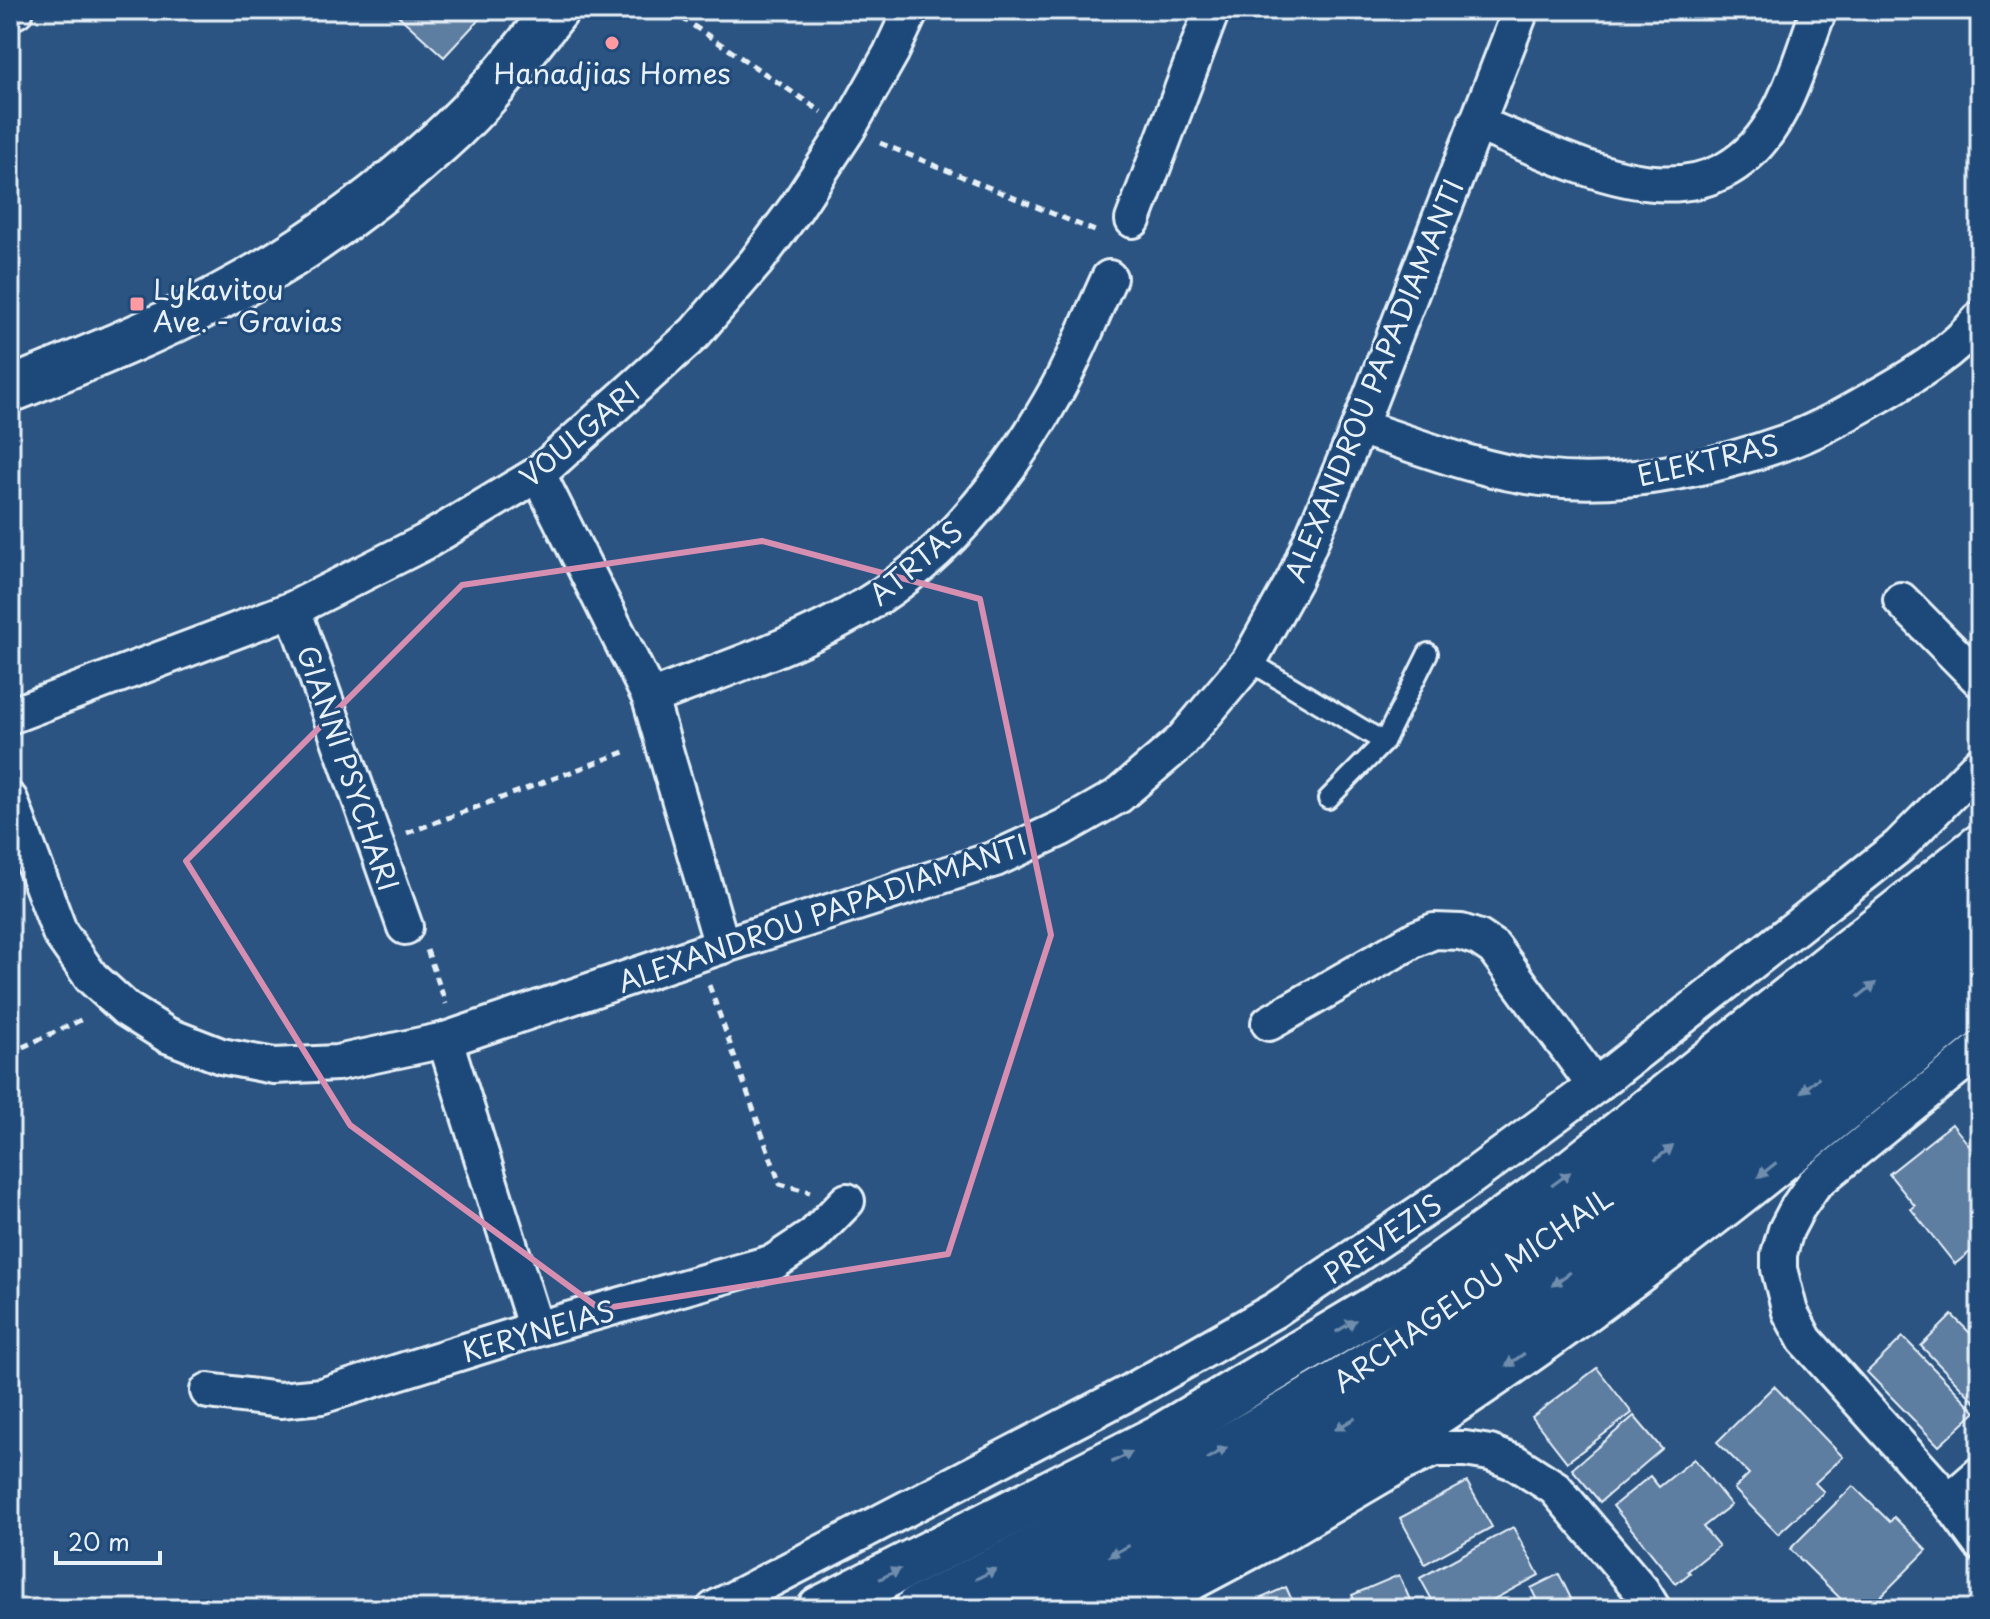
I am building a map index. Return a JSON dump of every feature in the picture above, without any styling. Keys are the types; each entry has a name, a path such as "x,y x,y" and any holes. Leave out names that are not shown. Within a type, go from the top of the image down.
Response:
{"main road":[{"path":"10,390 109,350 217,299 337,226 440,141 518,59 556,10"},
{"path":"820,1609 1160,1437 1407,1289 1571,1172 1980,847"},
{"name":"ARCHAGELOU MICHAIL","path":"917,1609 1187,1470 1328,1390 1441,1316 1597,1206 1980,897"},
{"name":"ARCHAGELOU MICHAIL","path":"1002,1609 1206,1505 1362,1415 1457,1353 1634,1226 1980,948"},
{"path":"1085,1609 1231,1535 1316,1487 1486,1380 1665,1250 1980,997"}],"street":[{"path":"10,13 16,10"},
{"name":"VOULGARI","path":"10,716 293,609 425,542 538,474 695,333 764,252 848,129 891,53 911,10"},
{"path":"1121,228 1212,10"},
{"name":"ALEXANDROU PAPADIAMANTI","path":"10,800 60,933 91,977 119,1003 167,1035 221,1056 274,1066 337,1063 451,1038 710,950 995,859 1062,828 1118,796 1181,742 1249,661 1295,578 1359,427 1521,10"},
{"path":"1476,123 1619,178 1677,186 1711,176 1737,162 1758,143 1779,112 1819,10"},
{"name":"ATRTAS","path":"650,698 797,640 877,598 949,541 1011,464 1058,387 1109,278"},
{"name":"ELEKTRAS","path":"1359,427 1494,470 1542,478 1594,480 1643,477 1698,467 1788,441 1865,403 1934,362 1980,319"},
{"path":"538,474 650,698 710,950"},
{"path":"1901,600 1980,680"},
{"name":"GIANNI PSYCHARI","path":"293,609 405,927"},
{"name":"PREVEZIS","path":"714,1609 1132,1391 1275,1310 1458,1187 1595,1086 1899,846 1980,764"},
{"path":"1269,1023 1415,939 1445,930 1461,932 1479,938 1494,948 1595,1086"},
{"path":"451,1038 536,1329"},
{"path":"1980,1049 1814,1184 1786,1230 1779,1254 1779,1269 1787,1302 1805,1340 1949,1501 1980,1543"},
{"name":"KERYNEIAS","path":"208,1391 280,1400 321,1396 536,1329 774,1262 813,1236 847,1201"},
{"path":"1142,1609 1274,1539 1403,1463 1434,1449 1465,1449 1490,1453 1516,1463 1555,1488 1642,1591 1653,1609"},
{"path":"1949,1501 1980,1474"}],"lane":[{"path":"1328,799 1384,742 1428,653"},
{"path":"1249,661 1384,742"}],"path":[{"path":"670,10 848,129 1121,228"},
{"path":"376,845 661,738"},
{"path":"405,927 420,932 451,1038"},
{"path":"710,950 780,1184 847,1201"},
{"path":"10,1053 119,1003"}],"highlighted area":[{"path":"762,541 980,599 1051,935 948,1254 600,1309 350,1125 186,861 462,585"}],"building":[{"path":"392,10 488,10 444,57"},
{"path":"1952,1124 1980,1159 1980,1244 1955,1264 1911,1209 1915,1206 1889,1174"},
{"path":"1952,1315 1980,1343 1980,1407 1921,1346"},
{"path":"1903,1337 1976,1412 1939,1446 1867,1372"},
{"path":"1597,1368 1632,1413 1567,1462 1532,1417"},
{"path":"1774,1386 1843,1457 1815,1483 1824,1492 1778,1534 1734,1489 1749,1474 1717,1442"},
{"path":"1634,1416 1662,1449 1600,1502 1572,1469"},
{"path":"1694,1459 1731,1505 1703,1527 1719,1546 1676,1584 1613,1506 1650,1476 1659,1487"},
{"path":"1467,1482 1492,1527 1425,1564 1400,1518"},
{"path":"1853,1486 1890,1522 1894,1517 1927,1550 1868,1609 1851,1609 1790,1549"},
{"path":"1513,1527 1539,1575 1476,1609 1437,1609 1420,1578"},
{"path":"1559,1574 1576,1609 1541,1609 1531,1588"},
{"path":"1399,1575 1414,1609 1358,1609 1352,1595"},
{"path":"1286,1587 1296,1609 1245,1609 1249,1607 1248,1604"}],"place":[{"name":"Hanadjias Homes","path":"612,43"},
{"name":"Lykavitou Ave. - Gravias","path":"137,304"}]}
